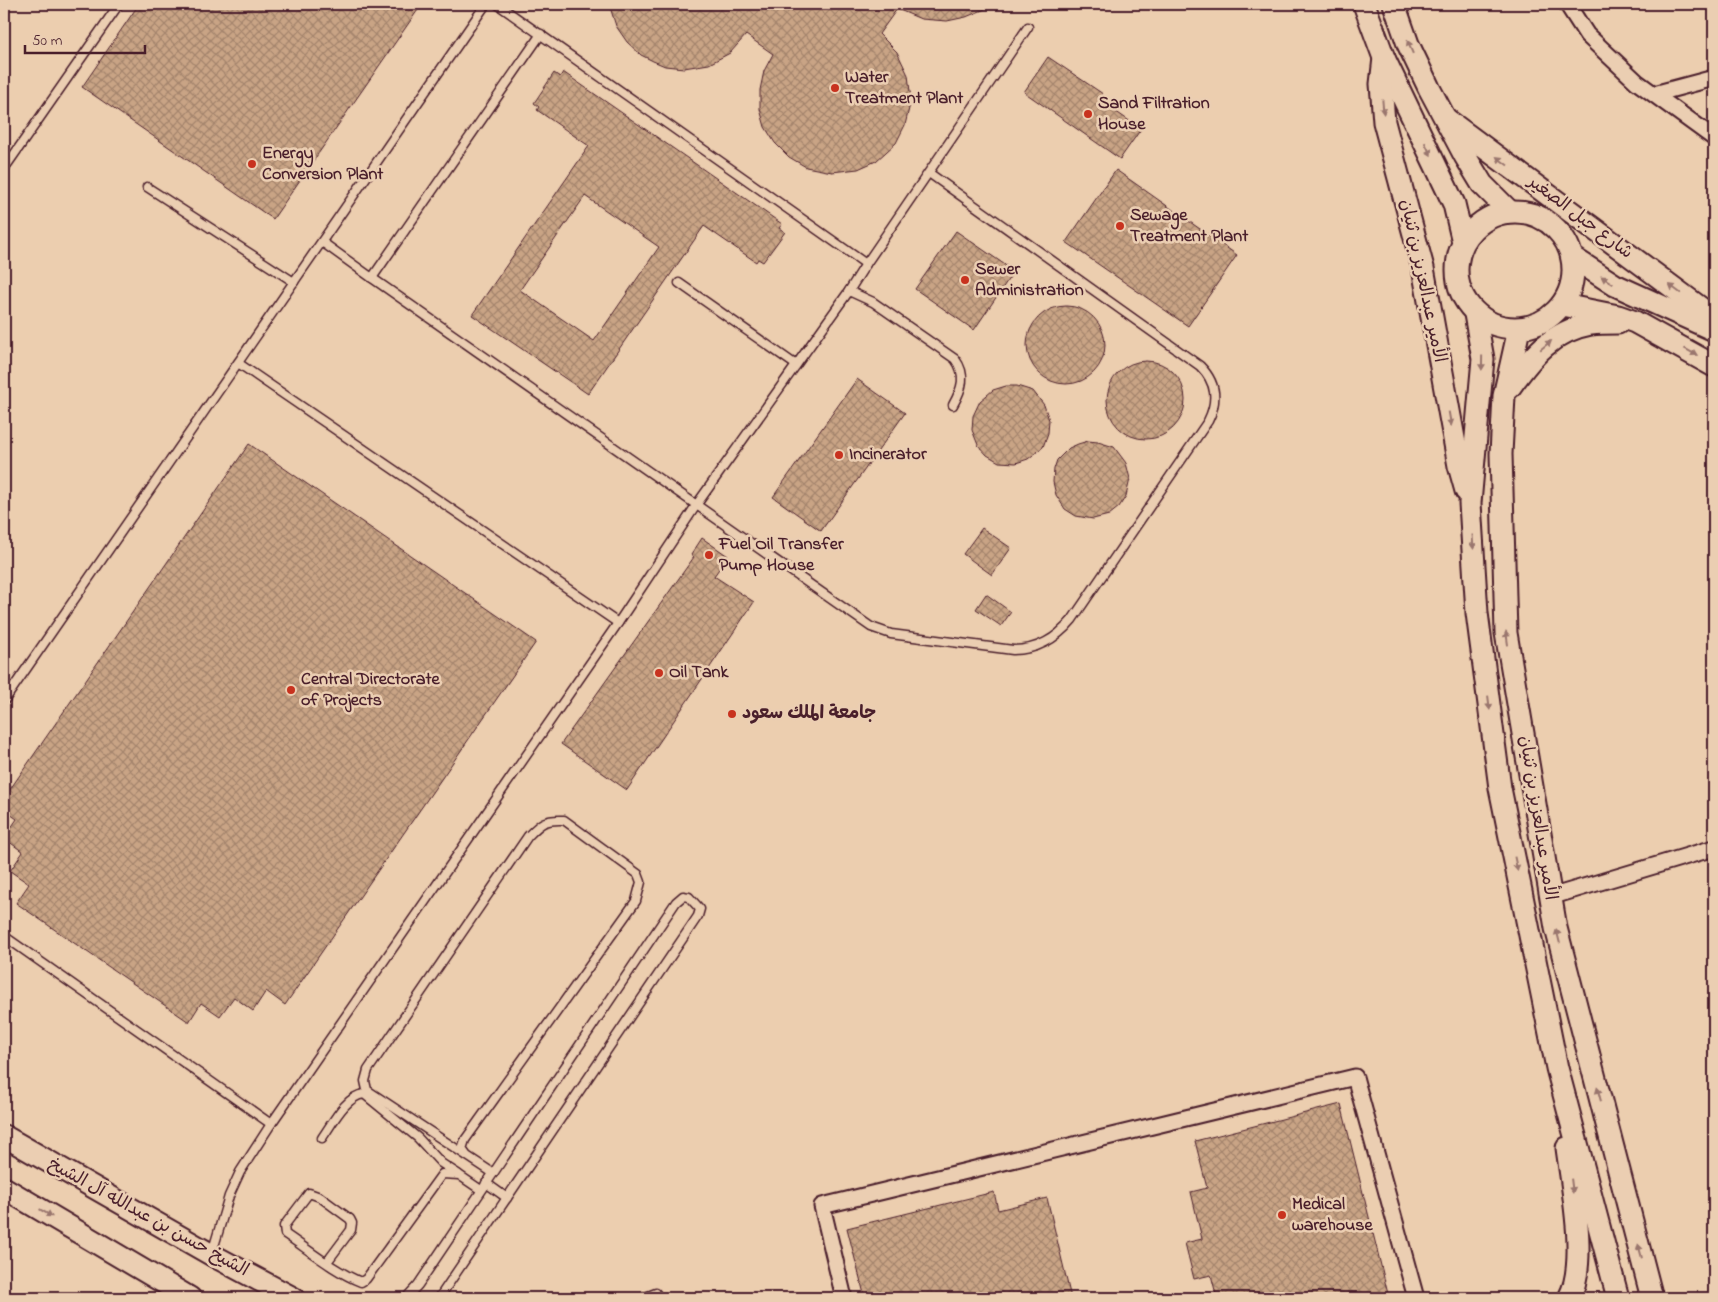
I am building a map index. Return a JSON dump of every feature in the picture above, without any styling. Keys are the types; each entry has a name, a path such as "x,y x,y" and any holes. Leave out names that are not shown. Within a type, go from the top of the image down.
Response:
{"street":[{"name":"الأمير عبدالعزيز بن ثنيان","path":"1364,4 1384,58 1454,204 1463,242"},
{"name":"شارع جبل الصغير","path":"1394,4 1408,44 1465,156 1482,184 1509,211"},
{"path":"1567,4 1587,35 1637,82 1714,138"},
{"name":"الأمير عبدالعزيز بن ثنيان","path":"1384,58 1381,84 1384,122 1423,268 1459,466 1470,503"},
{"path":"1654,94 1714,78"},
{"name":"شارع جبل الصغير","path":"1446,119 1714,318"},
{"path":"1509,211 1531,213 1550,222 1564,238 1572,258 1572,282 1562,304 1544,322 1520,329 1496,326 1476,314 1460,293 1456,268 1463,242 1475,227 1491,216 1509,211"},
{"name":"شارع جبل الصغير","path":"1572,258 1615,285 1714,330"},
{"path":"1562,304 1618,316 1635,322 1714,366"},
{"name":"الأمير عبدالعزيز بن ثنيان","path":"1476,314 1482,359 1470,503 1477,613 1500,788 1557,1068 1618,1298"},
{"path":"1504,396 1526,364 1545,344 1566,332 1591,324 1635,322"},
{"name":"الأمير عبدالعزيز بن ثنيان","path":"1520,329 1504,396 1501,454 1506,633 1558,938 1652,1298"},
{"path":"1550,897 1714,848"},
{"path":"1557,1068 1578,1242 1577,1278 1569,1298"},
{"path":"844,1298 822,1206 1355,1077 1416,1298"},
{"name":"الشيخ حسن بن عبدالله آل الشيخ","path":"4,1136 212,1255 293,1298"},
{"path":"4,1188 190,1298"}],"lane":[{"path":"4,169 119,4"},
{"path":"4,701 486,4"},
{"path":"497,4 866,264"},
{"path":"212,1255 229,1196 240,1172 271,1124 618,623 696,504 849,290 1028,28"},
{"path":"372,278 541,34"},
{"path":"322,242 871,627 884,633 1022,650 1048,642 1058,635 1072,620 1208,421 1214,407 1213,383 1200,366 929,173"},
{"path":"147,187 294,282"},
{"path":"680,283 796,365"},
{"path":"849,290 873,302 955,359 960,365 964,381 953,405"},
{"path":"238,363 618,623"},
{"path":"467,1156 462,1149 465,1140 636,901 641,882 638,874 564,820 550,819 540,824 528,836 368,1070 365,1081 367,1090 467,1156 493,1173"},
{"path":"406,1298 418,1284 676,902 683,896 689,898 700,909 698,916 439,1298"},
{"path":"4,936 271,1124"},
{"path":"322,1138 348,1101 359,1094 364,1094 418,1138 441,1162 481,1190"},
{"path":"328,1262 351,1230 352,1223 350,1219 320,1197 309,1193 284,1226 285,1234 351,1278 361,1282 366,1279 442,1174 459,1175"},
{"path":"486,1183 507,1198"},
{"path":"643,1298 656,1293"}],"building":[{"name":"Energy Conversion Plant","path":"139,4 422,4 273,219 82,87"},
{"name":"Water Treatment Plant","path":"609,4 997,4 966,17 947,21 921,19 897,9 879,34 897,52 908,75 911,100 905,125 896,143 876,161 858,169 832,172 806,167 789,157 775,143 765,127 760,109 760,90 764,71 773,54 746,35 730,53 709,64 684,68 665,66 641,55 627,42 616,26"},
{"name":"Sand Filtration House","path":"1048,57 1103,94 1099,100 1141,129 1120,159 1024,92"},
{"path":"563,72 782,224 779,228 785,232 763,262 758,259 756,262 704,226 588,394 472,315 589,146 537,110 539,107 534,103 554,73 560,77","holes":["585,196 659,247 594,341 520,290"]},
{"path":"1116,170 1237,255 1188,326 1066,242"},
{"name":"Sewer Administration","path":"956,231 1014,271 974,330 915,289"},
{"path":"1066,306 1081,309 1098,323 1102,330 1105,345 1102,360 1088,377 1081,381 1066,384 1051,381 1034,367 1030,360 1027,345 1030,330 1044,313 1051,309"},
{"path":"1146,361 1161,364 1173,373 1182,385 1185,400 1182,415 1173,427 1161,436 1146,439 1131,436 1119,427 1110,415 1107,400 1110,385 1119,373 1131,364"},
{"name":"Incinerator","path":"857,379 905,413 821,531 773,497"},
{"path":"1006,386 1017,386 1033,391 1044,405 1049,420 1048,433 1043,447 1028,459 1016,463 999,462 987,455 978,445 972,430 973,416 980,401 993,390"},
{"path":"1088,441 1114,447 1126,463 1130,479 1126,496 1119,507 1109,515 1093,519 1076,516 1065,509 1056,495 1053,482 1057,460 1069,448"},
{"name":"Central Directorate of Projects","path":"249,444 536,642 285,1005 266,991 253,1011 234,997 220,1016 201,1003 189,1022 16,903 29,884 10,871 23,852 4,838 17,819 4,810 4,798"},
{"path":"982,528 1011,548 992,575 963,554"},
{"name":"Oil Tank","path":"702,538 728,556 714,576 754,602 627,790 561,744 694,557 691,555"},
{"path":"986,594 1011,612 1001,626 976,609"},
{"name":"Medical warehouse","path":"1341,1104 1389,1298 1217,1298 1211,1275 1194,1279 1185,1243 1202,1239 1191,1192 1207,1188 1195,1141"},
{"path":"994,1192 998,1210 1047,1198 1071,1298 865,1298 847,1228"}],"place":[{"name":"Water Treatment Plant","path":"835,88"},
{"name":"Sand Filtration House","path":"1088,114"},
{"name":"Energy Conversion Plant","path":"252,164"},
{"name":"Sewage Treatment Plant","path":"1120,226"},
{"name":"Sewer Administration","path":"965,280"},
{"name":"Incinerator","path":"839,455"},
{"name":"Fuel Oil Transfer Pump House","path":"709,555"},
{"name":"Oil Tank","path":"659,673"},
{"name":"Central Directorate of Projects","path":"291,690"},
{"name":"جامعة الملك سعود","path":"732,714"},
{"name":"Medical warehouse","path":"1282,1215"}]}
